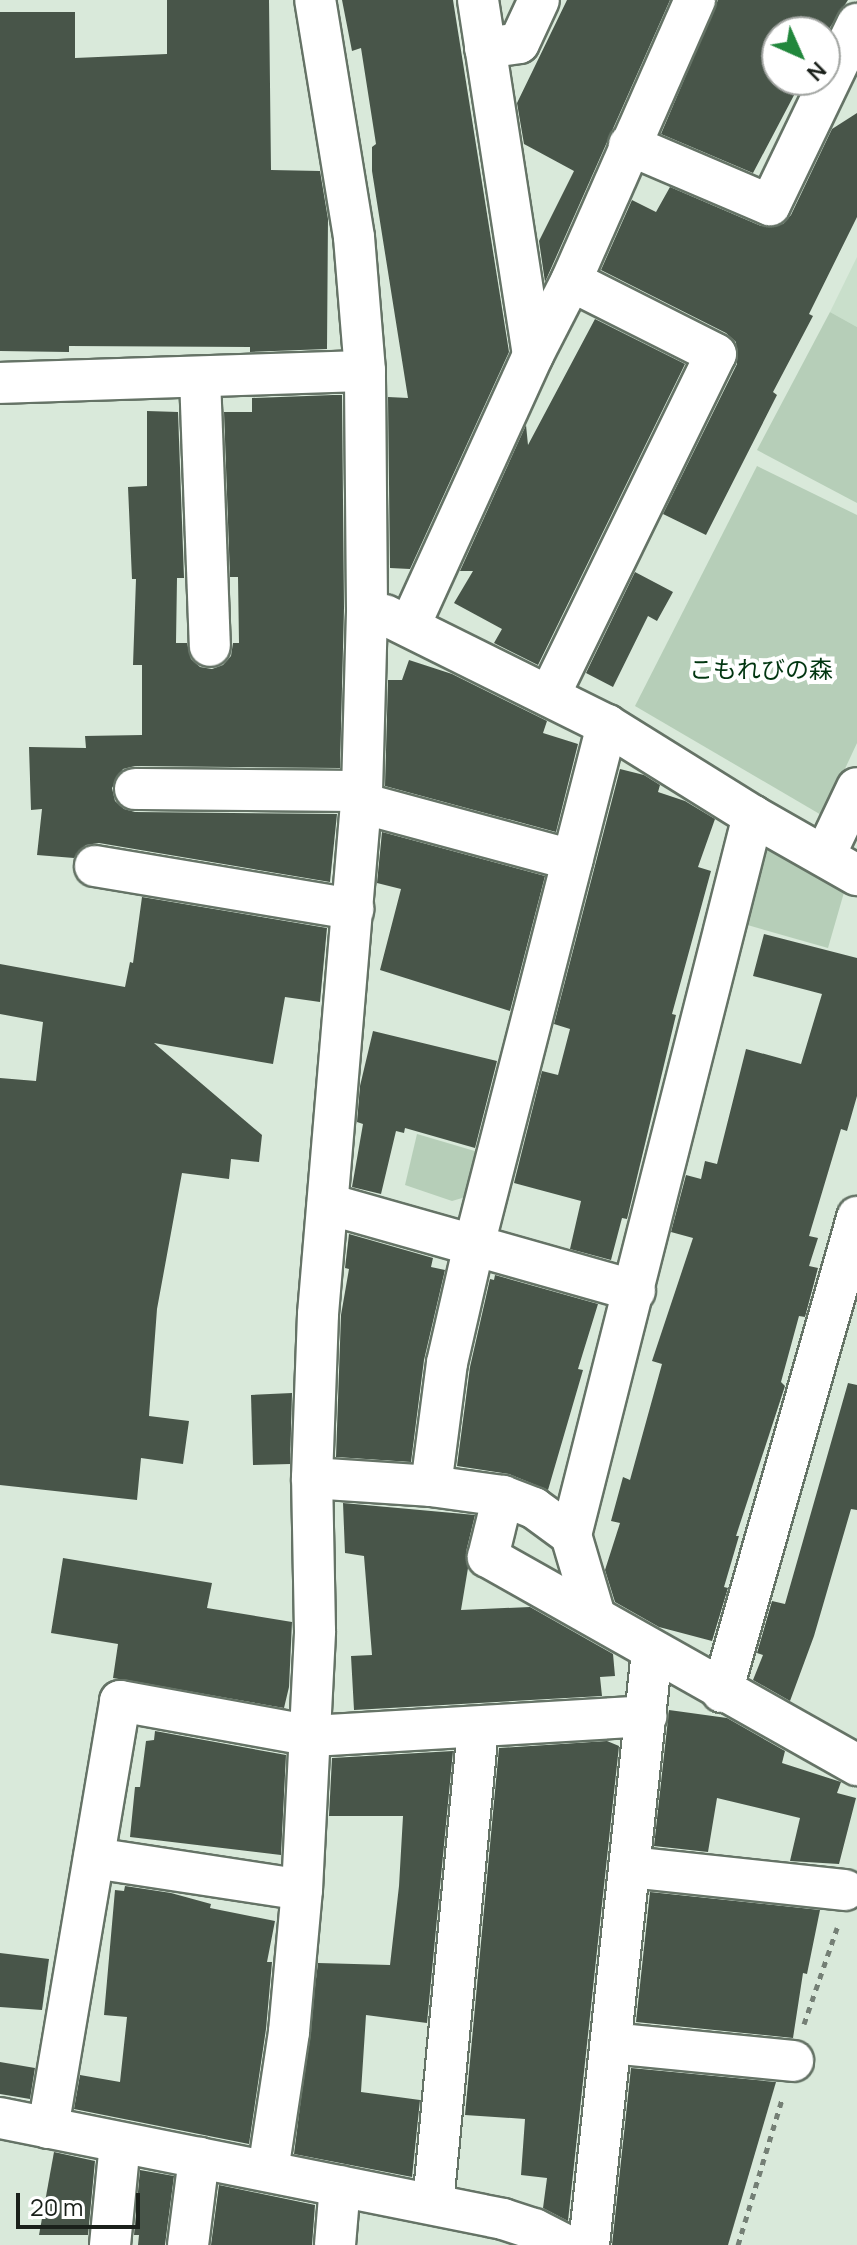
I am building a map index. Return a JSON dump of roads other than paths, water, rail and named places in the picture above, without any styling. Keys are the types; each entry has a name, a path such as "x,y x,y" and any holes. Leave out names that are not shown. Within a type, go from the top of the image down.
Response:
{"street":[{"path":"268,2171 289,2032 312,1736 315,1631 312,1478 318,1314 362,797 367,608 365,371 354,237 315,0"},
{"path":"478,0 533,355"},
{"path":"485,48 519,43 539,0"},
{"path":"410,625 533,355 571,281 695,0"},
{"path":"629,145 770,205 857,24"},
{"path":"550,694 716,354 571,281"},
{"path":"0,383 365,371"},
{"path":"200,377 210,646"},
{"path":"367,608 410,625 550,694 841,865 857,788"},
{"path":"431,1486 447,1363 474,1245 607,725"},
{"path":"135,789 362,797 572,860"},
{"path":"595,1616 571,1535 753,816"},
{"path":"95,866 353,909"},
{"path":"328,1204 635,1291"},
{"path":"722,1692 857,1217"},
{"path":"312,1478 431,1486 503,1496 534,1508 571,1535"},
{"path":"503,1496 488,1557 722,1692 857,1765"},
{"path":"589,2245 652,1652"},
{"path":"48,2128 120,1701 312,1736 646,1716"},
{"path":"433,2204 478,1727"},
{"path":"94,1858 302,1890"},
{"path":"630,1867 845,1890"},
{"path":"611,2043 793,2061"},
{"path":"0,2118 433,2204 502,2232 534,2229 566,2245"},
{"path":"110,2245 120,2143"},
{"path":"188,2245 199,2158"},
{"path":"335,2245 340,2186"}],"park label":[{"name":"こもれびの森","path":"761,669"}]}
